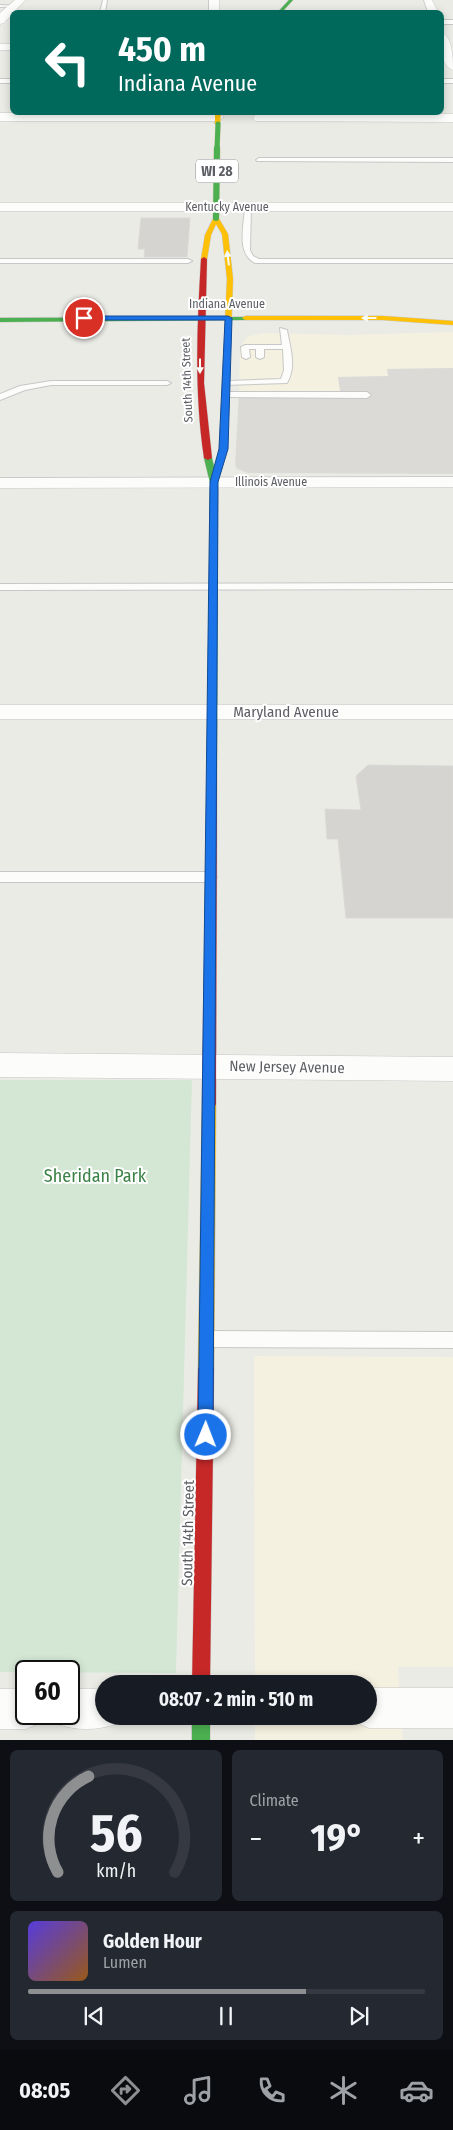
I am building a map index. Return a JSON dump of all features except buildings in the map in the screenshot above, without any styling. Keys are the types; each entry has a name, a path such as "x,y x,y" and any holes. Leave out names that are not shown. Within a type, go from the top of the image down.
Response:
{"main road":[{"path":"282,10 291,0"},
{"name":"South 14th Street","path":"214,482 223,457 227,383 209,330 200,318 204,300 207,235 216,218 218,118"},
{"name":"South 14th Street","path":"201,1675 208,1339 214,482 203,436 200,395 209,330 228,318 230,271 226,240 223,229 216,218"},
{"name":"Indiana Avenue","path":"0,320 397,318 453,324"},
{"name":"Indiana Avenue","path":"317,330 453,324"},
{"name":"Indiana Avenue","path":"0,327 209,330"},
{"path":"200,1740 201,1725"}],"street":[{"path":"0,21 3,15 18,3"},
{"path":"447,47 453,67"},
{"path":"0,118 136,115 218,118"},
{"path":"259,118 453,118"},
{"name":"Kentucky Avenue","path":"0,207 453,207"},
{"name":"Illinois Avenue","path":"0,483 453,482"},
{"name":"Maryland Avenue","path":"0,712 453,712"},
{"name":"New Jersey Avenue","path":"0,1065 453,1069"},
{"path":"377,1708 453,1708"},
{"path":"0,1709 15,1709"},
{"path":"80,1709 95,1709"}],"lane":[{"path":"0,6 18,3"},
{"path":"259,160 453,160"},
{"path":"248,207 246,250 250,257 258,261 453,261"},
{"path":"0,261 188,261"},
{"path":"227,383 284,381 287,376 286,347 283,330"},
{"path":"246,357 246,347 286,347"},
{"path":"260,347 260,357"},
{"path":"246,370 247,382"},
{"path":"261,370 262,382"},
{"path":"0,397 23,388 51,383 167,383"},
{"path":"227,395 367,395"},
{"path":"0,587 453,586"},
{"path":"0,876 211,877"},
{"path":"208,1339 453,1340"}],"shaded area":[{"path":"453,332 453,368 387,369 388,376 338,377 340,391 239,392 240,347 247,337 263,333 347,335"},
{"path":"453,368 453,474 248,473 237,469 235,465 239,392 340,391 338,377 388,376 387,369"},
{"path":"254,1356 453,1357 453,1667 398,1667 403,1740 255,1740 255,1725 377,1725 377,1675 255,1675"}],"green space":[{"name":"Sheridan Park","path":"0,1080 192,1080 176,1673 80,1672 80,1660 15,1660 15,1672 0,1672"}],"traffic: fast":[{"path":"282,10 291,0"},
{"path":"216,218 218,124"},
{"path":"0,320 245,318"},
{"path":"208,458 214,483 212,772"},
{"path":"201,1725 201,1740"}],"traffic: slow":[{"path":"218,115 218,124"},
{"path":"204,259 208,235 216,218 225,234 230,279 223,449 214,483"},
{"path":"245,318 383,318 453,323"},
{"path":"206,1369 209,1104"}],"traffic: jam":[{"path":"204,259 200,383 201,408 208,458"},
{"path":"209,1104 212,772"},
{"path":"201,1675 206,1369"}],"route":[{"path":"84,318 228,318 224,449 214,482 206,1435"}]}
